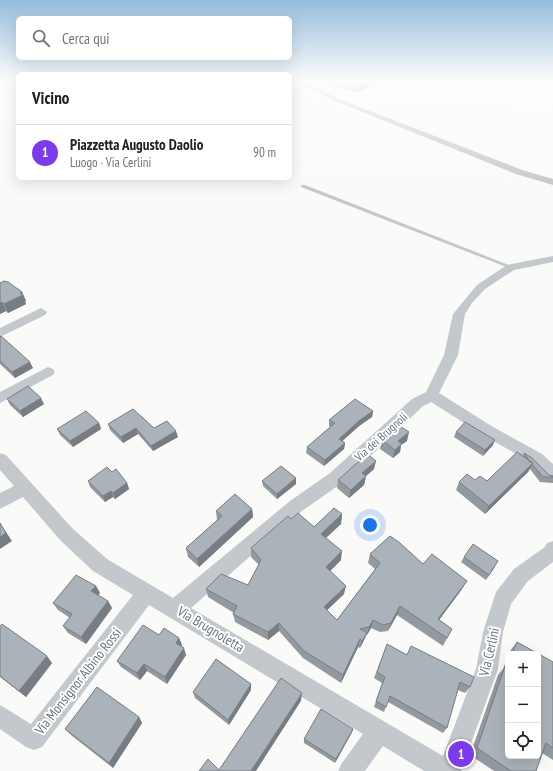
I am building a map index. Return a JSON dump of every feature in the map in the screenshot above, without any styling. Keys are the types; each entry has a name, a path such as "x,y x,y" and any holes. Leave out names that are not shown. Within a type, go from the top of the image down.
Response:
{"street":[{"path":"382,118 519,172 553,182"},
{"path":"553,259 511,267 481,287 459,314 451,355 431,396 536,458 553,474"},
{"path":"0,333 41,312"},
{"path":"0,398 48,372"},
{"name":"Via dei Brugnoli","path":"176,608 296,506 336,478 417,403 431,396"},
{"name":"Via Brugnoletta","path":"0,459 66,534 100,565 176,608 379,732 446,771"},
{"path":"0,502 26,487"},
{"name":"Via Cerlini","path":"449,771 487,669 493,632 503,599 521,575 551,553 553,549"},
{"name":"Via Monsignor Albino Rossi","path":"0,716 34,739 147,592"},
{"path":"350,771 379,732"}],"lane":[{"path":"303,186 511,267"}],"building":[{"path":"4,281 8,282 22,292 20,293 23,295 4,304 2,302 0,303 0,283"},
{"path":"1,336 30,362 12,372 0,361"},
{"path":"28,386 41,398 20,411 7,399"},
{"path":"355,399 373,411 360,420 339,439 345,443 325,460 307,447 335,423 329,420"},
{"path":"133,409 154,428 167,421 176,431 151,446 136,428 121,437 108,424"},
{"path":"86,411 99,423 70,441 57,429"},
{"path":"465,422 495,440 485,450 456,432"},
{"path":"398,425 409,432 398,441 402,444 395,450 382,440"},
{"path":"517,452 533,463 489,506 459,482 467,474 475,480 480,476 487,481"},
{"path":"524,453 532,458 549,475 553,477 543,477"},
{"path":"367,454 376,461 362,473 366,476 351,490 338,480"},
{"path":"281,466 296,478 277,494 262,481"},
{"path":"107,467 112,472 116,469 127,483 113,493 111,491 103,496 88,481"},
{"path":"235,494 252,509 197,559 186,548 222,516 216,511"},
{"path":"334,508 342,514 321,534 342,551 326,567 346,586 324,607 337,620 380,563 370,554 390,536 423,564 432,554 467,581 438,619 452,629 447,638 400,606 391,623 383,625 373,620 369,627 360,629 367,633 362,641 360,639 343,675 304,651 279,623 268,632 233,614 237,606 206,589 221,574 248,585 261,560 251,548 288,516 291,519 298,513 314,527"},
{"path":"0,523 6,533 0,537"},
{"path":"473,544 498,561 489,575 464,557"},
{"path":"76,575 96,586 91,591 108,601 81,637 63,626 72,614 53,603"},
{"path":"2,624 47,656 19,691 0,676 0,626"},
{"path":"143,625 159,635 164,628 179,638 176,643 184,648 165,677 144,664 137,673 117,661"},
{"path":"517,642 533,651 513,651"},
{"path":"387,644 407,655 411,646 474,677 470,687 460,682 447,728 390,696 386,707 376,701 385,677 377,672"},
{"path":"541,655 553,662 553,748 546,743 541,757"},
{"path":"216,659 251,684 228,720 193,692"},
{"path":"505,666 505,759 540,759 536,771 511,771 477,748"},
{"path":"281,678 302,693 251,771 199,771 208,759 219,770"},
{"path":"97,687 139,717 109,763 65,729"},
{"path":"321,709 353,729 336,759 304,739"}],"place":[{"name":"Piazzetta Augusto Daolio","path":"461,754"}]}
